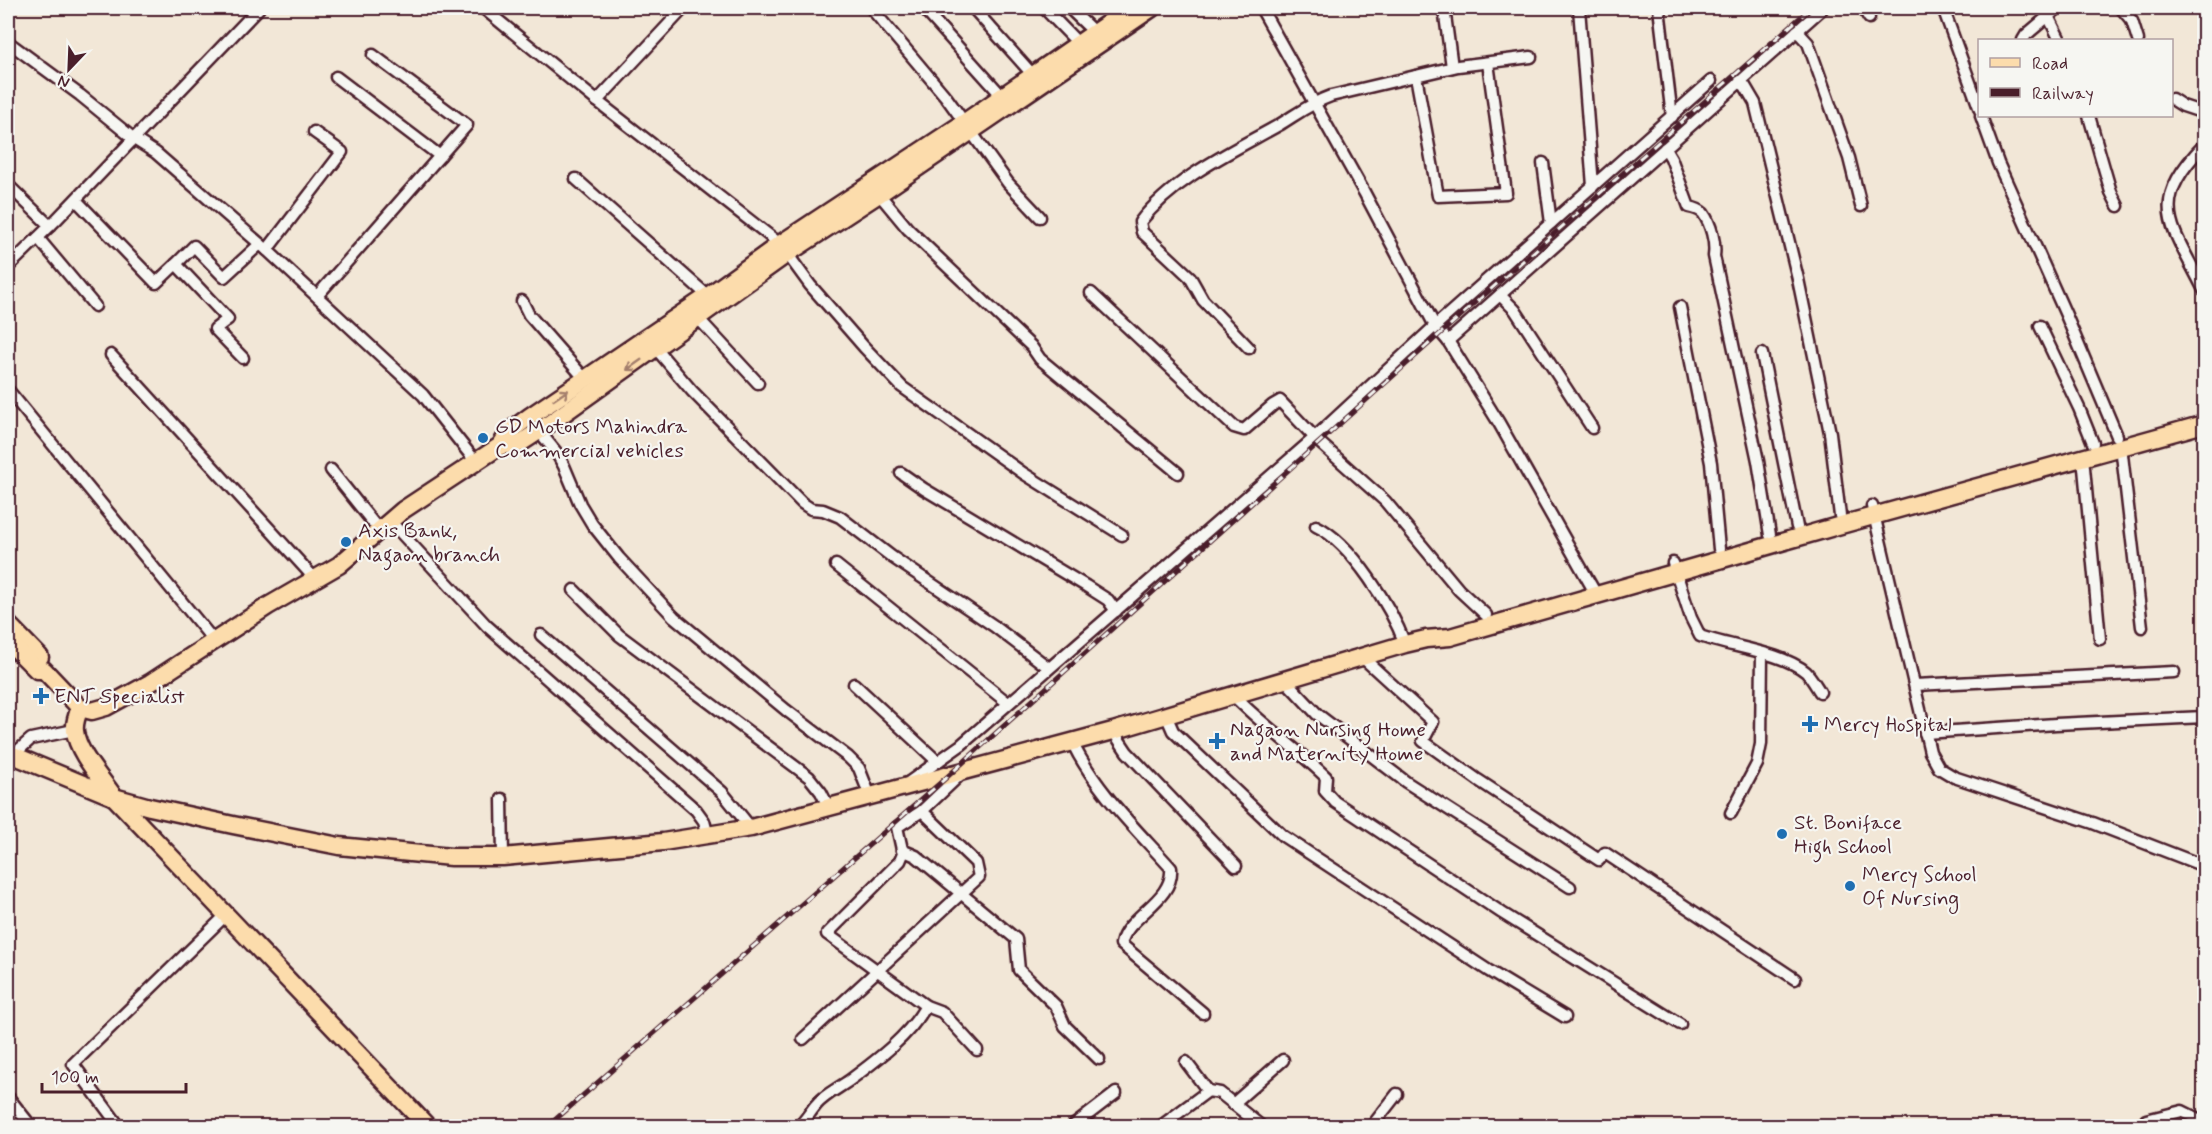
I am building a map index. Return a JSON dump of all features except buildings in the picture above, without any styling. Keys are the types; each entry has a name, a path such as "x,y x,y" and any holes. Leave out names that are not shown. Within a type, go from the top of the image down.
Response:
{"main road":[{"path":"8,640 37,670 44,670 80,708 92,711 106,707 150,683 268,606 339,565 403,510 500,446 510,431 585,379 697,317 783,249 879,194 969,127 1002,96 1130,8"},
{"path":"500,446 519,444 539,431 708,296 1152,8"},
{"path":"1675,568 1719,549 1797,527 1840,516 1874,511 2083,457 2119,441 2205,413"},
{"path":"10,754 114,797 182,814 339,846 451,857 503,857 708,836 751,828 829,808 1113,731 1405,644 1426,639 1450,638 1595,591 1874,511 2093,443 2119,441 2205,424"},
{"path":"1426,639 1444,627 1486,615 1595,591"},
{"path":"8,624 46,663 44,670"},
{"path":"80,708 74,730 81,748 114,797 427,1126"}],"street":[{"path":"8,267 76,200 259,8"},
{"path":"483,8 783,249 810,285 902,387 1023,474 1122,536"},
{"path":"597,101 684,8"},
{"path":"871,8 905,46 969,127 1008,183 1040,217"},
{"path":"923,8 1002,96"},
{"path":"973,8 1033,75"},
{"path":"1044,8 1078,43"},
{"path":"1069,8 1095,33"},
{"path":"1261,8 1364,192 1435,326 1448,341 1499,423 1595,591"},
{"path":"1444,8 1452,67"},
{"path":"1579,8 1593,186"},
{"path":"1659,8 1671,117"},
{"path":"1448,341 1823,8"},
{"path":"1863,8 1869,18"},
{"path":"1943,8 1978,104"},
{"path":"2024,39 2046,12 2058,8"},
{"path":"2121,8 2132,21 2138,39"},
{"path":"2046,12 2060,39"},
{"path":"1797,31 1808,43 1849,159 1862,206"},
{"path":"8,42 156,153 263,247 423,395 476,462"},
{"path":"317,296 467,124 374,55"},
{"path":"1249,348 1203,300 1190,277 1142,232 1140,222 1147,214 1175,189 1207,166 1294,116 1313,102 1452,67 1531,57"},
{"path":"1416,76 1438,196 1506,193 1488,63"},
{"path":"336,77 440,156"},
{"path":"901,787 961,745 1315,437 1435,326 1711,81"},
{"path":"1739,82 1755,103 1798,279 1830,432 1840,516"},
{"path":"2173,100 2183,106 2205,113"},
{"path":"1981,117 1998,163 2119,441 2142,627"},
{"path":"2089,117 2111,192 2118,206"},
{"path":"76,200 156,283 194,246 224,277 263,247 342,152 314,132"},
{"path":"2205,145 2185,164 2171,190 2168,206 2170,220 2205,290"},
{"path":"1665,148 1689,207 1703,213 1714,241 1714,256 1758,461 1770,536"},
{"path":"1543,163 1551,223"},
{"path":"576,178 708,296"},
{"path":"8,185 50,226"},
{"path":"879,194 908,229 1031,346 1040,359 1178,473"},
{"path":"38,237 95,306"},
{"path":"176,264 228,319 215,329 243,358"},
{"path":"1090,293 1234,426 1244,430 1281,401 1315,437 1385,501 1459,590 1486,615"},
{"path":"1500,295 1515,310 1592,428"},
{"path":"522,301 528,315 585,379"},
{"path":"1680,307 1711,463 1719,549"},
{"path":"697,317 758,383"},
{"path":"2040,326 2093,443"},
{"path":"652,343 692,392 802,503 811,509 823,510 840,517 892,557 994,626 1049,668"},
{"path":"1762,354 1797,527"},
{"path":"111,355 315,579"},
{"path":"8,390 214,641"},
{"path":"539,431 560,459 592,524 619,558 674,617 786,710 848,757 859,768 870,796"},
{"path":"2083,457 2100,639"},
{"path":"332,470 385,526 501,640 696,810 704,821 708,836"},
{"path":"901,473 1108,600 1116,610"},
{"path":"1874,511 1930,753 1939,768 1954,777 2093,823 2205,866"},
{"path":"1316,526 1325,530 1352,557 1377,589 1397,621 1405,644"},
{"path":"836,565 1008,704"},
{"path":"1675,568 1691,618 1700,636 1788,662 1807,673 1820,692"},
{"path":"574,590 619,634 809,777 821,792 829,808"},
{"path":"541,636 722,792 751,828"},
{"path":"1731,813 1756,764 1761,744 1762,653"},
{"path":"1362,657 1433,722 1423,741 1599,860 1605,853 1795,978"},
{"path":"1915,685 2174,672"},
{"path":"1284,679 1317,714 1406,782 1570,887"},
{"path":"854,684 938,762"},
{"path":"1233,695 1326,777 1325,791 1335,802 1502,913 1680,1024"},
{"path":"1166,715 1173,731 1283,836 1479,965 1565,1017"},
{"path":"1925,733 2205,717"},
{"path":"10,754 31,740 74,730"},
{"path":"1113,731 1127,752 1236,866"},
{"path":"1072,742 1081,760 1122,815 1171,868 1172,877 1155,901 1123,933 1121,944 1203,1013"},
{"path":"963,772 922,811 897,827 903,854 900,861 827,934 926,1006 942,1012 977,1050"},
{"path":"502,799 503,857"},
{"path":"803,1039 979,877 976,863 922,811"},
{"path":"902,850 916,856 1016,939 1019,970 1056,1006 1065,1026 1099,1059"},
{"path":"119,1126 73,1064 226,915"},
{"path":"799,1126 817,1104 861,1072 894,1044 919,1019 926,1006"},
{"path":"1233,1104 1282,1060"},
{"path":"1186,1062 1208,1091 1220,1093 1261,1126"},
{"path":"1161,1126 1208,1091"},
{"path":"1072,1126 1116,1093"},
{"path":"1372,1126 1397,1094"},
{"path":"8,1096 31,1126"},
{"path":"2144,1126 2146,1120 2182,1111 2205,1122"}],"railway":[{"path":"548,1126 947,777 1441,333 1811,8"}],"place":[{"name":"GD Motors Mahindra Commercial vehicles","path":"483,438"},
{"name":"Axis Bank, Nagaon branch","path":"346,542"},
{"name":"ENT Specialist","path":"41,696"},
{"name":"Mercy Hospital","path":"1810,724"},
{"name":"Nagaon Nursing Home and Maternity Home","path":"1217,741"},
{"name":"St. Boniface High School","path":"1782,834"},
{"name":"Mercy School Of Nursing","path":"1850,886"}]}
